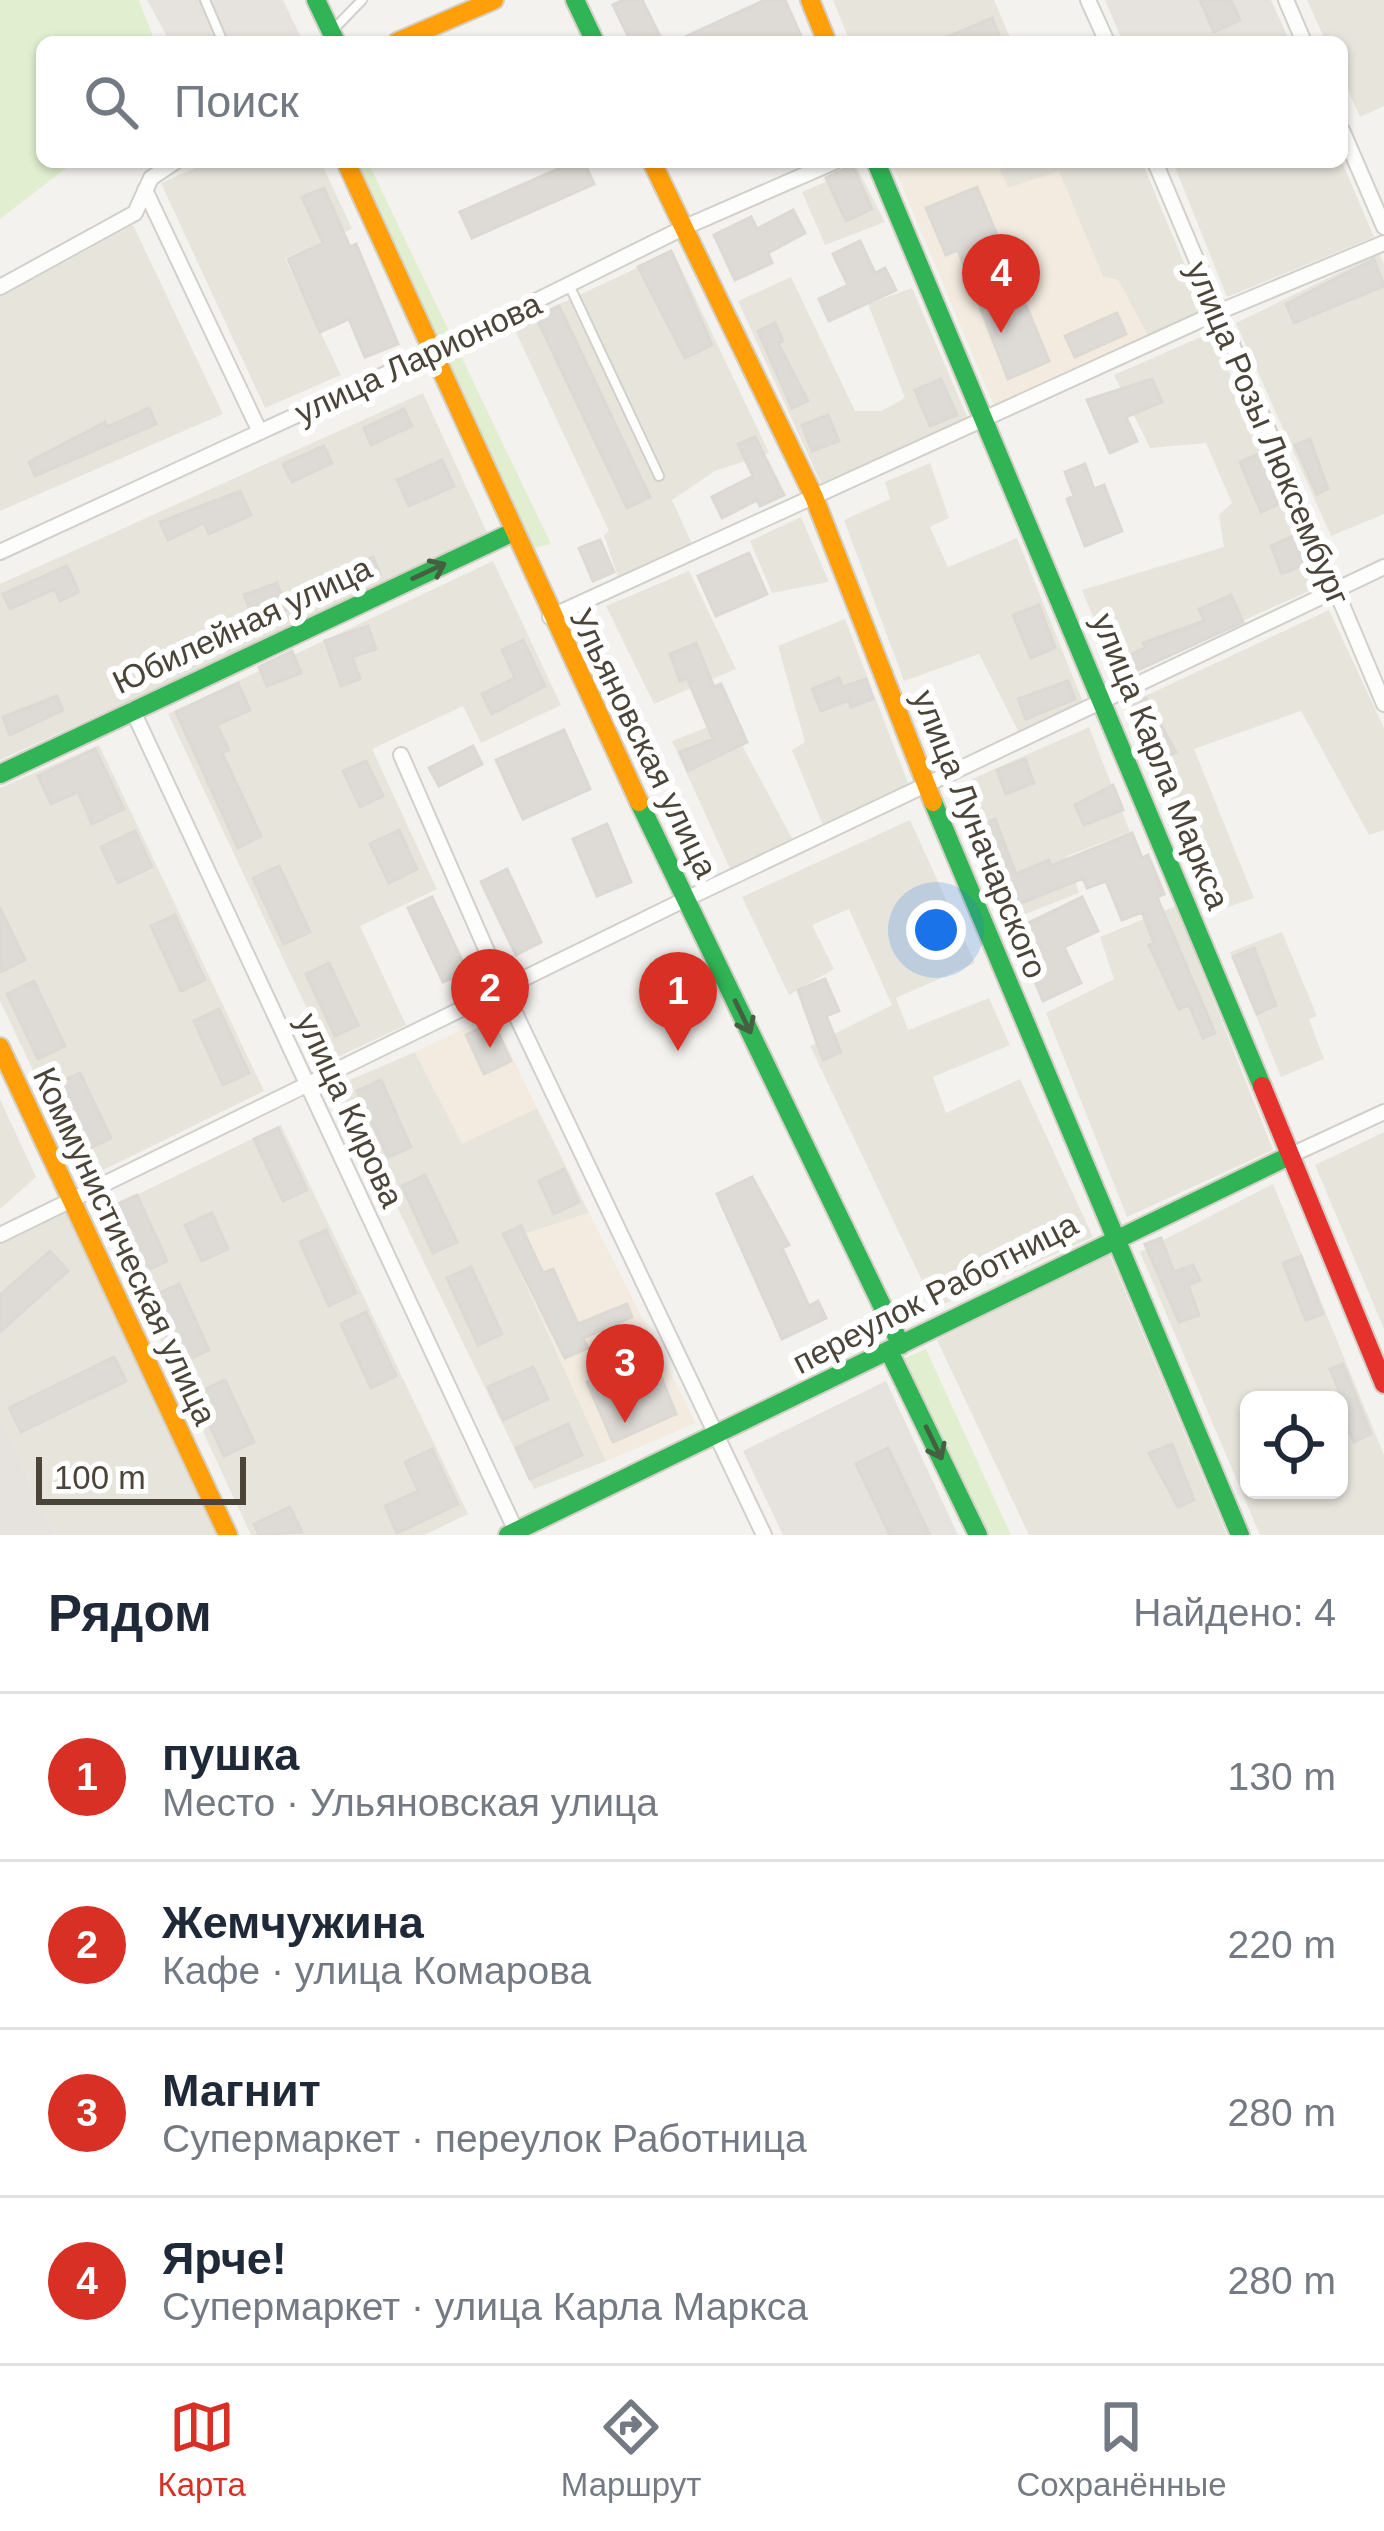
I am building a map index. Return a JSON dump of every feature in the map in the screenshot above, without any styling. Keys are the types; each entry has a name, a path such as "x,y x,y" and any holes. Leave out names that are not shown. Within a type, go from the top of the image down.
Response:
{"street":[{"path":"316,0 333,36"},
{"path":"412,36 494,0"},
{"path":"575,0 592,36"},
{"path":"810,0 825,36"},
{"path":"1088,0 1104,36"},
{"path":"1286,0 1301,36"},
{"path":"1348,144 1384,227"},
{"path":"0,287 135,213 152,178 167,168"},
{"name":"Ульяновская улица","path":"349,168 511,533 686,899 978,1535"},
{"name":"улица Луначарского","path":"655,168 814,496 926,785 1240,1535"},
{"name":"улица Ларионова","path":"0,552 431,353 683,228 820,168"},
{"name":"улица Карла Маркса","path":"879,168 1105,701 1384,1384"},
{"name":"улица Розы Люксембург","path":"1157,168 1384,704"},
{"path":"145,190 259,430"},
{"path":"550,617 1216,314 1384,243"},
{"name":"Юбилейная улица","path":"0,774 511,533"},
{"path":"0,1234 686,899 1384,567"},
{"name":"улица Кирова","path":"133,709 514,1534"},
{"path":"401,755 503,988 764,1535"},
{"name":"Коммунистическая улица","path":"0,1047 228,1535"},
{"name":"переулок Работница","path":"514,1534 895,1348 1112,1235 1384,1112"}],"lane":[{"path":"206,0 221,36"},
{"path":"334,36 362,0"},
{"path":"570,287 659,476"}],"shaded area":[{"path":"147,0 283,0 300,36 167,36"},
{"path":"833,0 994,0 1009,36 848,36"},
{"path":"1105,0 1271,0 1287,36 1120,36"},
{"path":"1307,0 1384,0 1384,106 1360,117 1348,90 1348,36 1323,36"},
{"path":"195,168 324,168 352,229 285,258 341,375 265,408 161,183"},
{"path":"857,168 885,222 825,245 802,192"},
{"path":"895,168 999,168 1008,188 1059,171 1103,277 1118,280 1149,338 995,408"},
{"path":"999,168 1144,168 1204,311 1149,338 1118,280 1103,277 1059,172 1008,188"},
{"path":"1175,168 1345,168 1374,237 1227,297"},
{"path":"133,225 223,414 0,511 0,297"},
{"path":"673,251 769,453 715,471 672,500 692,544 618,577 604,535 609,531 513,326"},
{"path":"1379,253 1384,264 1384,514 1331,536 1236,323"},
{"path":"791,277 855,411 881,411 905,398 868,304 912,288 969,421 821,483 738,301"},
{"path":"1212,332 1320,586 1118,677 1082,590 1224,547 1219,515 1232,503 1206,443 1150,448 1114,375"},
{"path":"423,393 489,537 0,760 0,584"},
{"path":"930,463 949,518 930,527 948,567 1017,538 1085,707 1021,737 979,654 904,681 844,520 890,499 885,482"},
{"path":"801,517 829,582 772,593 750,541"},
{"path":"493,561 561,705 481,743 463,706 372,749 437,889 360,926 406,1025 331,1060 168,714"},
{"path":"689,571 736,669 654,704 606,606"},
{"path":"1329,610 1384,728 1384,830 1369,835 1301,711 1194,749 1254,898 1211,913 1128,704"},
{"path":"845,619 911,791 825,830 792,750 805,742 778,646"},
{"path":"728,719 794,842 732,873 672,741"},
{"path":"1089,727 1130,832 1067,856 1079,893 1003,923 952,788"},
{"path":"99,745 264,1091 85,1179 0,1001 0,788"},
{"path":"910,820 975,963 896,998 908,1030 989,998 1010,1045 933,1077 946,1113 1020,1079 1093,1237 935,1308 810,1046 892,1005 849,909 812,925 834,969 789,995 742,897"},
{"path":"1176,906 1273,1150 1127,1217 1046,1013 1114,979 1100,937"},
{"path":"1282,932 1317,1016 1309,1019 1324,1059 1281,1077 1230,952"},
{"path":"492,1015 537,1108 462,1144 415,1052"},
{"path":"415,1052 462,1143 537,1108 589,1213 506,1241 606,1461 534,1489 338,1085"},
{"path":"0,1099 36,1177 0,1209"},
{"path":"281,1125 468,1514 424,1535 251,1535 101,1212"},
{"path":"1384,1132 1384,1329 1315,1165"},
{"path":"1273,1184 1384,1455 1384,1535 1260,1535 1245,1499 1348,1499 1348,1391 1240,1391 1240,1488 1140,1252"},
{"path":"66,1207 220,1535 55,1535 0,1417 0,1239"},
{"path":"589,1213 696,1423 606,1461 506,1240"},
{"path":"1108,1251 1227,1535 1029,1535 937,1340"},
{"path":"886,1381 958,1535 783,1535 743,1451"},
{"path":"0,1417 55,1535 0,1535"}],"green space":[{"path":"0,0 139,0 153,36 36,36 36,168 66,168 0,219"},
{"path":"360,168 371,168 551,544 530,549"},
{"path":"926,1349 1011,1535 983,1535 901,1360"}],"building":[{"path":"642,0 660,36 628,36 613,5"},
{"path":"765,0 785,0 801,36 687,36"},
{"path":"1200,0 1231,0 1240,20 1214,32"},
{"path":"992,18 1000,36 950,36"},
{"path":"560,168 587,168 594,184 472,238 460,212"},
{"path":"853,168 872,209 846,221 826,178"},
{"path":"977,187 1049,361 1008,379 958,250 946,255 926,208"},
{"path":"324,188 350,247 356,244 398,344 365,357 349,319 320,332 288,259 323,243 302,197"},
{"path":"793,210 805,233 768,253 772,263 735,280 714,235 751,217 757,229"},
{"path":"860,241 875,273 885,268 896,290 829,321 819,299 848,285 833,254"},
{"path":"671,251 712,345 685,358 638,267"},
{"path":"1374,259 1384,286 1294,323 1286,304"},
{"path":"559,306 650,497 627,508 536,317"},
{"path":"1117,313 1126,334 1075,357 1065,336"},
{"path":"775,323 783,341 778,343 808,401 792,408 758,331"},
{"path":"941,379 957,415 930,426 915,390"},
{"path":"1152,379 1162,402 1126,417 1137,441 1110,453 1087,400"},
{"path":"149,408 156,424 35,476 29,462 105,422 107,427"},
{"path":"404,409 412,426 371,445 364,428"},
{"path":"828,415 839,441 812,451 802,425"},
{"path":"755,437 784,495 760,506 757,500 722,518 712,497 753,476 738,444"},
{"path":"1310,439 1328,489 1317,494 1295,445"},
{"path":"324,446 332,463 292,482 283,464"},
{"path":"1259,454 1281,503 1261,512 1240,462"},
{"path":"442,460 454,486 409,506 397,480"},
{"path":"1085,464 1094,489 1104,485 1122,531 1085,546 1067,499 1074,496 1065,472"},
{"path":"240,491 251,515 209,534 204,523 168,540 160,522"},
{"path":"1295,535 1307,563 1282,574 1271,546"},
{"path":"600,540 614,572 593,581 579,548"},
{"path":"749,553 767,594 716,616 698,576"},
{"path":"373,557 380,574 337,594 329,577"},
{"path":"67,566 79,592 60,601 55,589 10,609 3,594"},
{"path":"277,583 287,610 255,623 244,595"},
{"path":"1231,595 1243,622 1116,680 1109,664 1145,648 1143,643 1204,621 1199,609"},
{"path":"1039,605 1055,648 1031,658 1013,615"},
{"path":"368,626 376,649 352,657 360,679 341,686 325,641"},
{"path":"523,640 545,686 492,714 482,694 515,678 502,650"},
{"path":"696,643 714,687 721,684 747,742 688,771 680,752 713,739 687,678 680,681 670,654"},
{"path":"292,651 301,673 267,686 259,667"},
{"path":"839,678 843,687 866,679 873,699 851,707 849,700 821,711 812,689"},
{"path":"1068,681 1075,699 1026,719 1018,699"},
{"path":"238,683 250,710 217,725 229,750 222,753 261,836 238,848 176,712"},
{"path":"57,696 63,710 10,735 3,717"},
{"path":"1146,698 1176,752 1154,762 1125,707"},
{"path":"564,730 590,789 523,819 496,760"},
{"path":"473,746 482,764 439,786 429,768"},
{"path":"95,749 124,809 92,824 78,792 51,804 38,776"},
{"path":"1025,759 1034,783 1006,794 997,770"},
{"path":"366,761 383,796 360,807 343,771"},
{"path":"1113,785 1123,810 1084,825 1075,805"},
{"path":"995,819 1016,874 1049,860 1051,866 1132,833 1142,858 1148,855 1164,894 1157,897 1215,1033 1203,1038 1189,1005 1179,1009 1149,945 1154,943 1142,912 1122,920 1106,881 1087,888 1083,878 1005,910 971,830"},
{"path":"607,824 631,882 597,896 573,839"},
{"path":"399,830 417,869 389,883 370,844"},
{"path":"135,831 152,867 118,883 101,847"},
{"path":"279,866 310,932 284,944 253,878"},
{"path":"507,869 541,942 516,955 481,882"},
{"path":"432,897 467,971 443,982 408,908"},
{"path":"1082,897 1098,931 1064,947 1081,983 1043,1001 1014,930"},
{"path":"0,908 25,960 0,972"},
{"path":"175,915 205,980 181,991 151,926"},
{"path":"1254,948 1276,1005 1257,1014 1233,957"},
{"path":"329,963 358,1025 335,1036 306,974"},
{"path":"825,979 839,1011 826,1016 841,1052 823,1060 798,990"},
{"path":"34,981 65,1046 38,1059 7,994"},
{"path":"219,1009 249,1073 223,1085 194,1021"},
{"path":"493,1022 511,1061 484,1074 466,1035"},
{"path":"80,1073 111,1138 80,1153 49,1087"},
{"path":"381,1080 411,1147 388,1157 357,1091"},
{"path":"278,1128 307,1190 283,1201 254,1139"},
{"path":"564,1169 579,1202 554,1214 539,1181"},
{"path":"425,1175 457,1242 433,1253 402,1186"},
{"path":"752,1177 789,1245 782,1248 809,1306 818,1301 826,1318 782,1339 717,1194"},
{"path":"137,1195 167,1261 139,1274 109,1208"},
{"path":"212,1213 228,1249 202,1261 185,1225"},
{"path":"521,1226 543,1273 553,1269 578,1324 627,1304 632,1317 583,1338 588,1348 565,1358 503,1234"},
{"path":"326,1230 356,1293 329,1306 300,1242"},
{"path":"1161,1238 1174,1272 1193,1265 1200,1280 1188,1285 1199,1315 1179,1322 1145,1244"},
{"path":"50,1251 68,1271 0,1332 0,1295"},
{"path":"1301,1256 1323,1314 1306,1320 1283,1263"},
{"path":"471,1267 502,1334 478,1345 447,1278"},
{"path":"179,1284 209,1350 179,1364 149,1298"},
{"path":"366,1312 396,1376 371,1388 341,1324"},
{"path":"652,1354 676,1414 613,1442 587,1382"},
{"path":"114,1357 126,1381 21,1432 9,1408"},
{"path":"1343,1364 1371,1434 1354,1442 1348,1430 1348,1391 1339,1391 1330,1369"},
{"path":"533,1367 548,1399 503,1420 488,1387"},
{"path":"225,1380 254,1442 224,1456 195,1394"},
{"path":"568,1424 582,1455 530,1479 516,1448"},
{"path":"1172,1444 1194,1500 1178,1507 1149,1453"},
{"path":"888,1448 930,1535 890,1535 856,1464"},
{"path":"432,1449 458,1504 397,1533 385,1506 418,1491 405,1462"},
{"path":"290,1507 302,1532 259,1535 254,1524"}],"traffic: fast":[{"path":"316,0 333,36"},
{"path":"575,0 592,36"},
{"path":"879,168 1262,1086"},
{"path":"0,774 511,533"},
{"path":"639,802 901,1345"},
{"path":"933,802 1240,1535"},
{"path":"508,1535 1289,1156"},
{"path":"889,1351 978,1535"}],"traffic: slow":[{"path":"411,36 494,0"},
{"path":"810,0 825,36"},
{"path":"349,168 639,802"},
{"path":"655,168 814,497 933,802"},
{"path":"0,1047 228,1535"}],"traffic: jam":[{"path":"1262,1086 1384,1384"}],"place":[{"name":"Ярче!","path":"1001,333"},
{"name":"Жемчужина","path":"490,1048"},
{"name":"пушка","path":"678,1051"},
{"name":"Магнит","path":"625,1423"}]}
